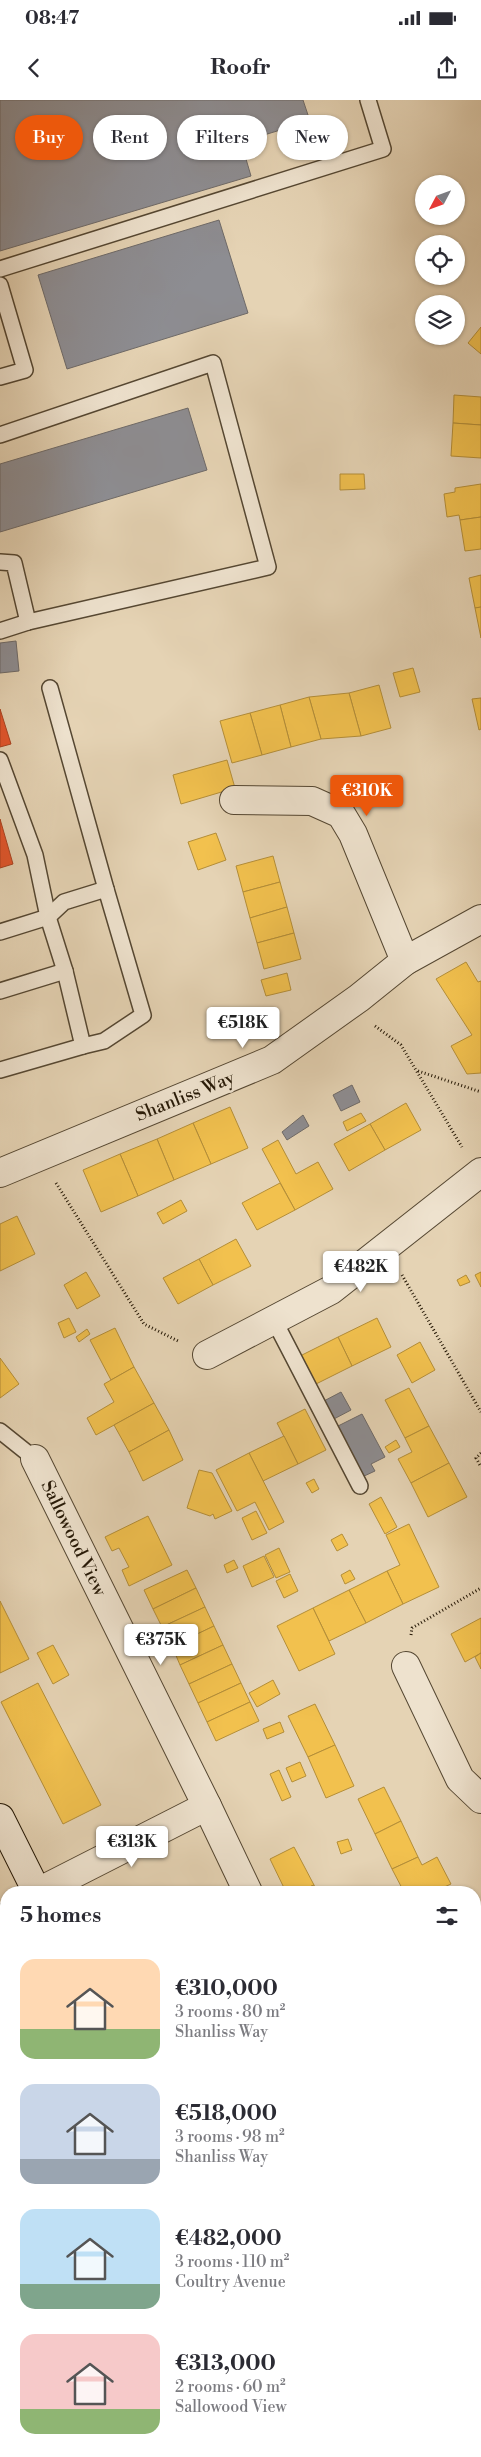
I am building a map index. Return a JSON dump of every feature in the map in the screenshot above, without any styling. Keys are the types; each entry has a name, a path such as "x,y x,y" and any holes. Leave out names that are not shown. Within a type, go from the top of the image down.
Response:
{"street":[{"path":"234,800 312,800 341,814 353,834 405,961"},
{"name":"Shanliss Way","path":"0,1173 272,1060 405,961 481,919"},
{"path":"207,1355 331,1290 479,1172"},
{"name":"Sallowood View","path":"35,1459 245,1886"},
{"path":"406,1666 460,1779 481,1799"},
{"path":"49,1886 207,1806"},
{"path":"0,1818 34,1886"}],"lane":[{"path":"0,269 383,149 368,100"},
{"path":"0,285 25,370 0,377"},
{"path":"0,435 213,363 268,566 28,622 0,631"},
{"path":"0,562 14,563 28,622"},
{"path":"0,1070 104,1041 144,1015 106,889 50,688"},
{"path":"0,760 35,855 48,917 65,971 83,1046"},
{"path":"0,932 48,917 64,902 106,889"},
{"path":"0,990 65,971"},
{"path":"274,1320 360,1486"},
{"path":"0,1431 35,1459"}],"path":[{"path":"371,1021 401,1045 479,1172"},
{"path":"418,1071 481,1092"},
{"path":"52,1176 144,1324 207,1355"},
{"path":"386,1246 481,1412"},
{"path":"481,1454 476,1458 481,1467"},
{"path":"406,1666 412,1628 481,1588"}],"building: Homes":[{"path":"481,327 481,354 468,343"},
{"path":"454,395 481,397 481,425 453,423"},
{"path":"453,423 481,425 481,458 451,456"},
{"path":"340,474 364,474 365,489 340,490"},
{"path":"481,484 481,517 460,520 459,515 447,517 444,494 455,492 455,488"},
{"path":"481,517 481,549 465,551 460,520"},
{"path":"481,575 481,607 475,608 469,578"},
{"path":"481,607 481,638 475,608"},
{"path":"413,668 420,692 400,697 393,673"},
{"path":"379,685 391,728 361,736 349,693"},
{"path":"349,693 361,736 321,739 309,697"},
{"path":"309,697 321,739 291,747 280,705"},
{"path":"481,698 481,729 479,730 472,699"},
{"path":"280,705 291,747 262,755 250,713"},
{"path":"250,713 262,755 232,763 220,721"},
{"path":"227,760 235,788 181,804 173,775"},
{"path":"216,833 226,860 198,870 188,842"},
{"path":"273,856 280,882 243,892 236,866"},
{"path":"280,882 287,907 250,918 243,892"},
{"path":"287,907 294,933 257,943 250,918"},
{"path":"294,933 301,959 264,969 257,943"},
{"path":"466,962 478,982 481,981 481,1073 467,1074 451,1046 472,1035 436,979"},
{"path":"287,973 291,990 266,996 261,980"},
{"path":"406,1103 421,1130 385,1150 370,1124"},
{"path":"230,1107 248,1148 211,1164 193,1123"},
{"path":"361,1113 366,1121 347,1131 343,1122"},
{"path":"193,1123 211,1164 174,1180 157,1139"},
{"path":"370,1124 385,1150 349,1171 334,1144"},
{"path":"157,1139 174,1180 138,1196 120,1154"},
{"path":"278,1140 296,1174 318,1162 333,1189 295,1210 262,1149"},
{"path":"120,1154 138,1196 101,1212 83,1170"},
{"path":"280,1183 295,1210 257,1230 242,1203"},
{"path":"181,1200 187,1211 163,1224 157,1213"},
{"path":"17,1216 35,1254 0,1271 0,1224"},
{"path":"236,1239 251,1266 213,1285 199,1259"},
{"path":"199,1259 213,1285 178,1304 163,1278"},
{"path":"86,1272 100,1296 77,1309 64,1285"},
{"path":"481,1272 481,1287 475,1275"},
{"path":"466,1275 470,1282 460,1286 457,1280"},
{"path":"69,1318 76,1332 64,1338 58,1323"},
{"path":"377,1318 391,1347 352,1366 338,1337"},
{"path":"115,1328 134,1367 111,1380 90,1340"},
{"path":"87,1329 90,1334 79,1342 76,1337"},
{"path":"338,1337 352,1366 314,1385 300,1356"},
{"path":"420,1342 435,1370 412,1383 397,1355"},
{"path":"0,1358 19,1384 0,1398"},
{"path":"134,1367 154,1403 96,1435 87,1418 114,1402 104,1384"},
{"path":"409,1388 429,1426 405,1438 385,1400"},
{"path":"154,1403 169,1430 129,1452 114,1425"},
{"path":"305,1409 326,1450 298,1464 277,1423"},
{"path":"429,1426 449,1463 411,1483 398,1459 412,1452 405,1438"},
{"path":"169,1430 183,1460 143,1481 129,1452"},
{"path":"284,1436 298,1464 263,1481 249,1453"},
{"path":"396,1440 400,1447 389,1453 385,1447"},
{"path":"249,1453 284,1522 269,1530 255,1502 237,1511 216,1470"},
{"path":"449,1463 467,1497 428,1517 411,1483"},
{"path":"199,1470 212,1473 232,1511 215,1519 213,1514 210,1516 187,1508"},
{"path":"314,1479 319,1489 312,1493 306,1483"},
{"path":"381,1497 397,1527 385,1534 369,1504"},
{"path":"256,1511 267,1533 252,1540 242,1518"},
{"path":"148,1516 172,1565 129,1586 122,1570 129,1567 119,1548 112,1551 105,1537"},
{"path":"409,1524 439,1587 403,1604 387,1571 400,1565 386,1535"},
{"path":"342,1534 348,1545 337,1551 331,1540"},
{"path":"279,1548 290,1572 276,1578 265,1555"},
{"path":"264,1556 274,1577 252,1587 243,1566"},
{"path":"234,1560 238,1568 227,1573 224,1565"},
{"path":"187,1570 196,1588 153,1609 144,1590"},
{"path":"350,1570 355,1579 345,1584 341,1575"},
{"path":"387,1571 403,1604 366,1623 349,1590"},
{"path":"290,1574 298,1591 284,1598 276,1581"},
{"path":"196,1588 205,1607 162,1627 153,1609"},
{"path":"349,1590 366,1623 329,1641 313,1608"},
{"path":"0,1601 29,1659 0,1673"},
{"path":"205,1607 214,1626 172,1646 162,1627"},
{"path":"313,1608 335,1654 299,1671 277,1626"},
{"path":"481,1618 481,1653 465,1662 451,1634"},
{"path":"214,1626 223,1645 180,1665 172,1646"},
{"path":"53,1645 69,1675 53,1684 37,1653"},
{"path":"223,1645 232,1664 189,1684 180,1665"},
{"path":"481,1653 481,1669 475,1657"},
{"path":"232,1664 241,1683 198,1703 189,1684"},
{"path":"273,1680 280,1694 257,1707 249,1693"},
{"path":"38,1683 101,1805 63,1824 1,1702"},
{"path":"241,1683 250,1702 207,1722 198,1703"},
{"path":"250,1702 259,1721 216,1741 207,1722"},
{"path":"315,1704 335,1745 308,1757 288,1716"},
{"path":"280,1722 284,1732 267,1739 263,1729"},
{"path":"335,1745 354,1786 326,1798 308,1757"},
{"path":"300,1762 306,1776 292,1782 286,1768"},
{"path":"279,1770 291,1797 282,1801 270,1774"},
{"path":"384,1787 401,1821 375,1834 358,1799"},
{"path":"401,1821 418,1857 392,1869 375,1834"},
{"path":"348,1839 352,1850 341,1854 337,1842"},
{"path":"294,1847 314,1885 283,1886 270,1859"},
{"path":"418,1857 422,1865 437,1857 451,1884 446,1886 401,1886 392,1869"}],"building: Shops":[{"path":"0,709 11,744 0,747"},
{"path":"0,819 13,864 0,868"}],"building: Industry":[{"path":"0,100 303,100 308,115 277,115 277,131 267,134 267,115 177,115 177,160 246,160 251,176 0,251"},
{"path":"219,220 248,313 67,369 38,275"},
{"path":"188,408 207,470 0,532 0,464"},
{"path":"16,641 19,671 0,673 0,643"},
{"path":"352,1085 360,1102 341,1111 333,1095"},
{"path":"303,1115 309,1126 287,1140 282,1132"},
{"path":"341,1392 351,1410 332,1420 322,1402"},
{"path":"362,1414 385,1457 371,1464 375,1471 362,1477 336,1427"}]}
